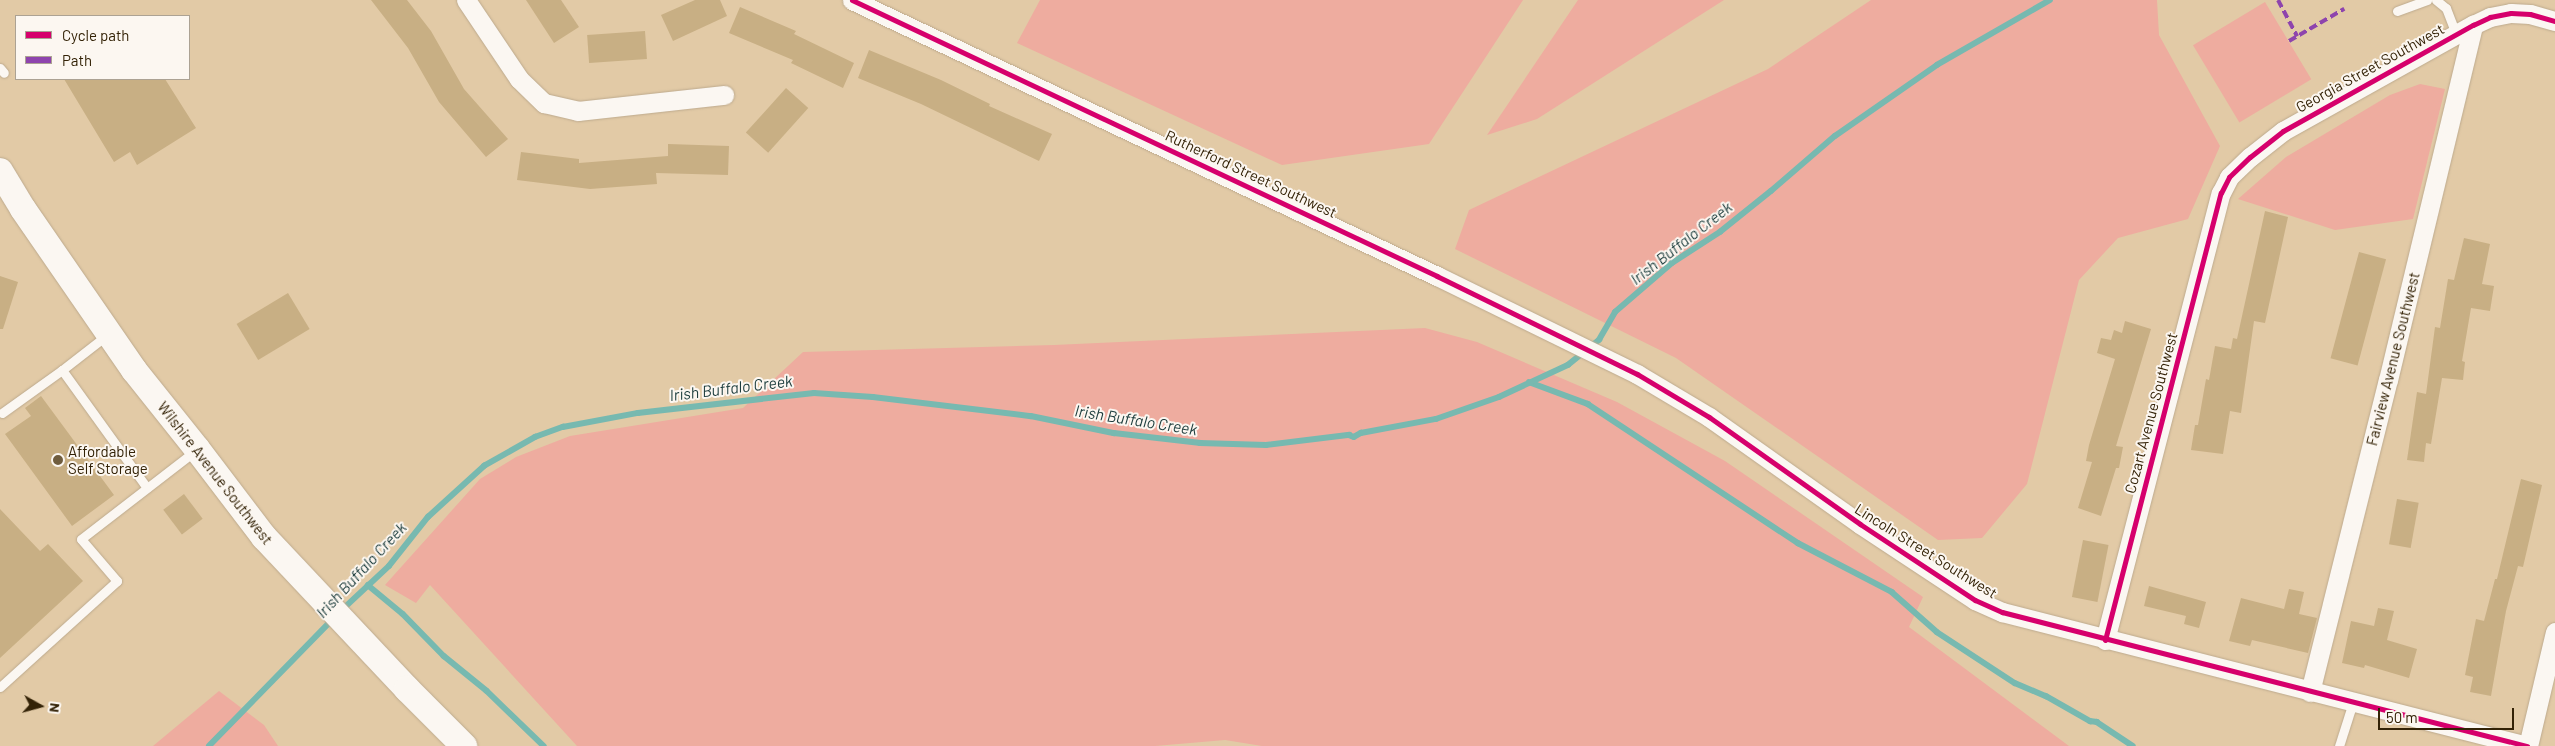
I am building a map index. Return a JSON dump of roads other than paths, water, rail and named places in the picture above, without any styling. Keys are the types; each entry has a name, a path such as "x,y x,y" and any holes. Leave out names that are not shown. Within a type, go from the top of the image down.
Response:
{"street":[{"path":"466,0 518,79 544,102 578,111 724,95"},
{"name":"Rutherford Street Southwest","path":"852,0 878,5 1637,374"},
{"name":"Georgia Street Southwest","path":"2221,193 2230,177 2250,157 2283,131 2464,29 2490,17 2511,13 2530,14 2555,21"},
{"name":"Fairview Avenue Southwest","path":"2310,692 2388,380 2464,29"},
{"name":"Wilshire Avenue Southwest","path":"0,171 23,209 134,370 282,558 464,746"},
{"name":"Cozart Avenue Southwest","path":"2105,640 2221,193"},
{"name":"Lincoln Street Southwest","path":"1637,374 1709,417 1860,524 1975,600 2002,612 2105,640 2527,746"},
{"path":"2527,746 2555,632"}],"lane":[{"path":"2397,11 2427,0"},
{"path":"2436,0 2446,8 2464,29"},
{"path":"2,413 109,334"},
{"path":"62,370 147,488"},
{"path":"0,687 117,581 81,540 198,449"},
{"path":"2339,746 2353,702"}],"waterway":[{"name":"Irish Buffalo Creek","path":"342,610 389,566 428,517 484,466 535,437 563,427 638,413 814,393 873,397 1031,416 1114,433 1200,443 1266,445 1349,435 1354,437 1361,433 1436,419 1499,397 1568,365 1599,340 1615,312 1672,263 1720,232 1835,136 1937,65 2050,0"},
{"path":"1529,382 1588,404 1798,543 1892,592 1937,632 2015,683 2046,696 2090,721 2097,722 2133,746"},
{"path":"368,585 403,614 444,656 487,691 544,746"},
{"name":"Irish Buffalo Creek","path":"209,746 332,620"}],"place":[{"name":"Affordable Self Storage","path":"58,460"}]}
